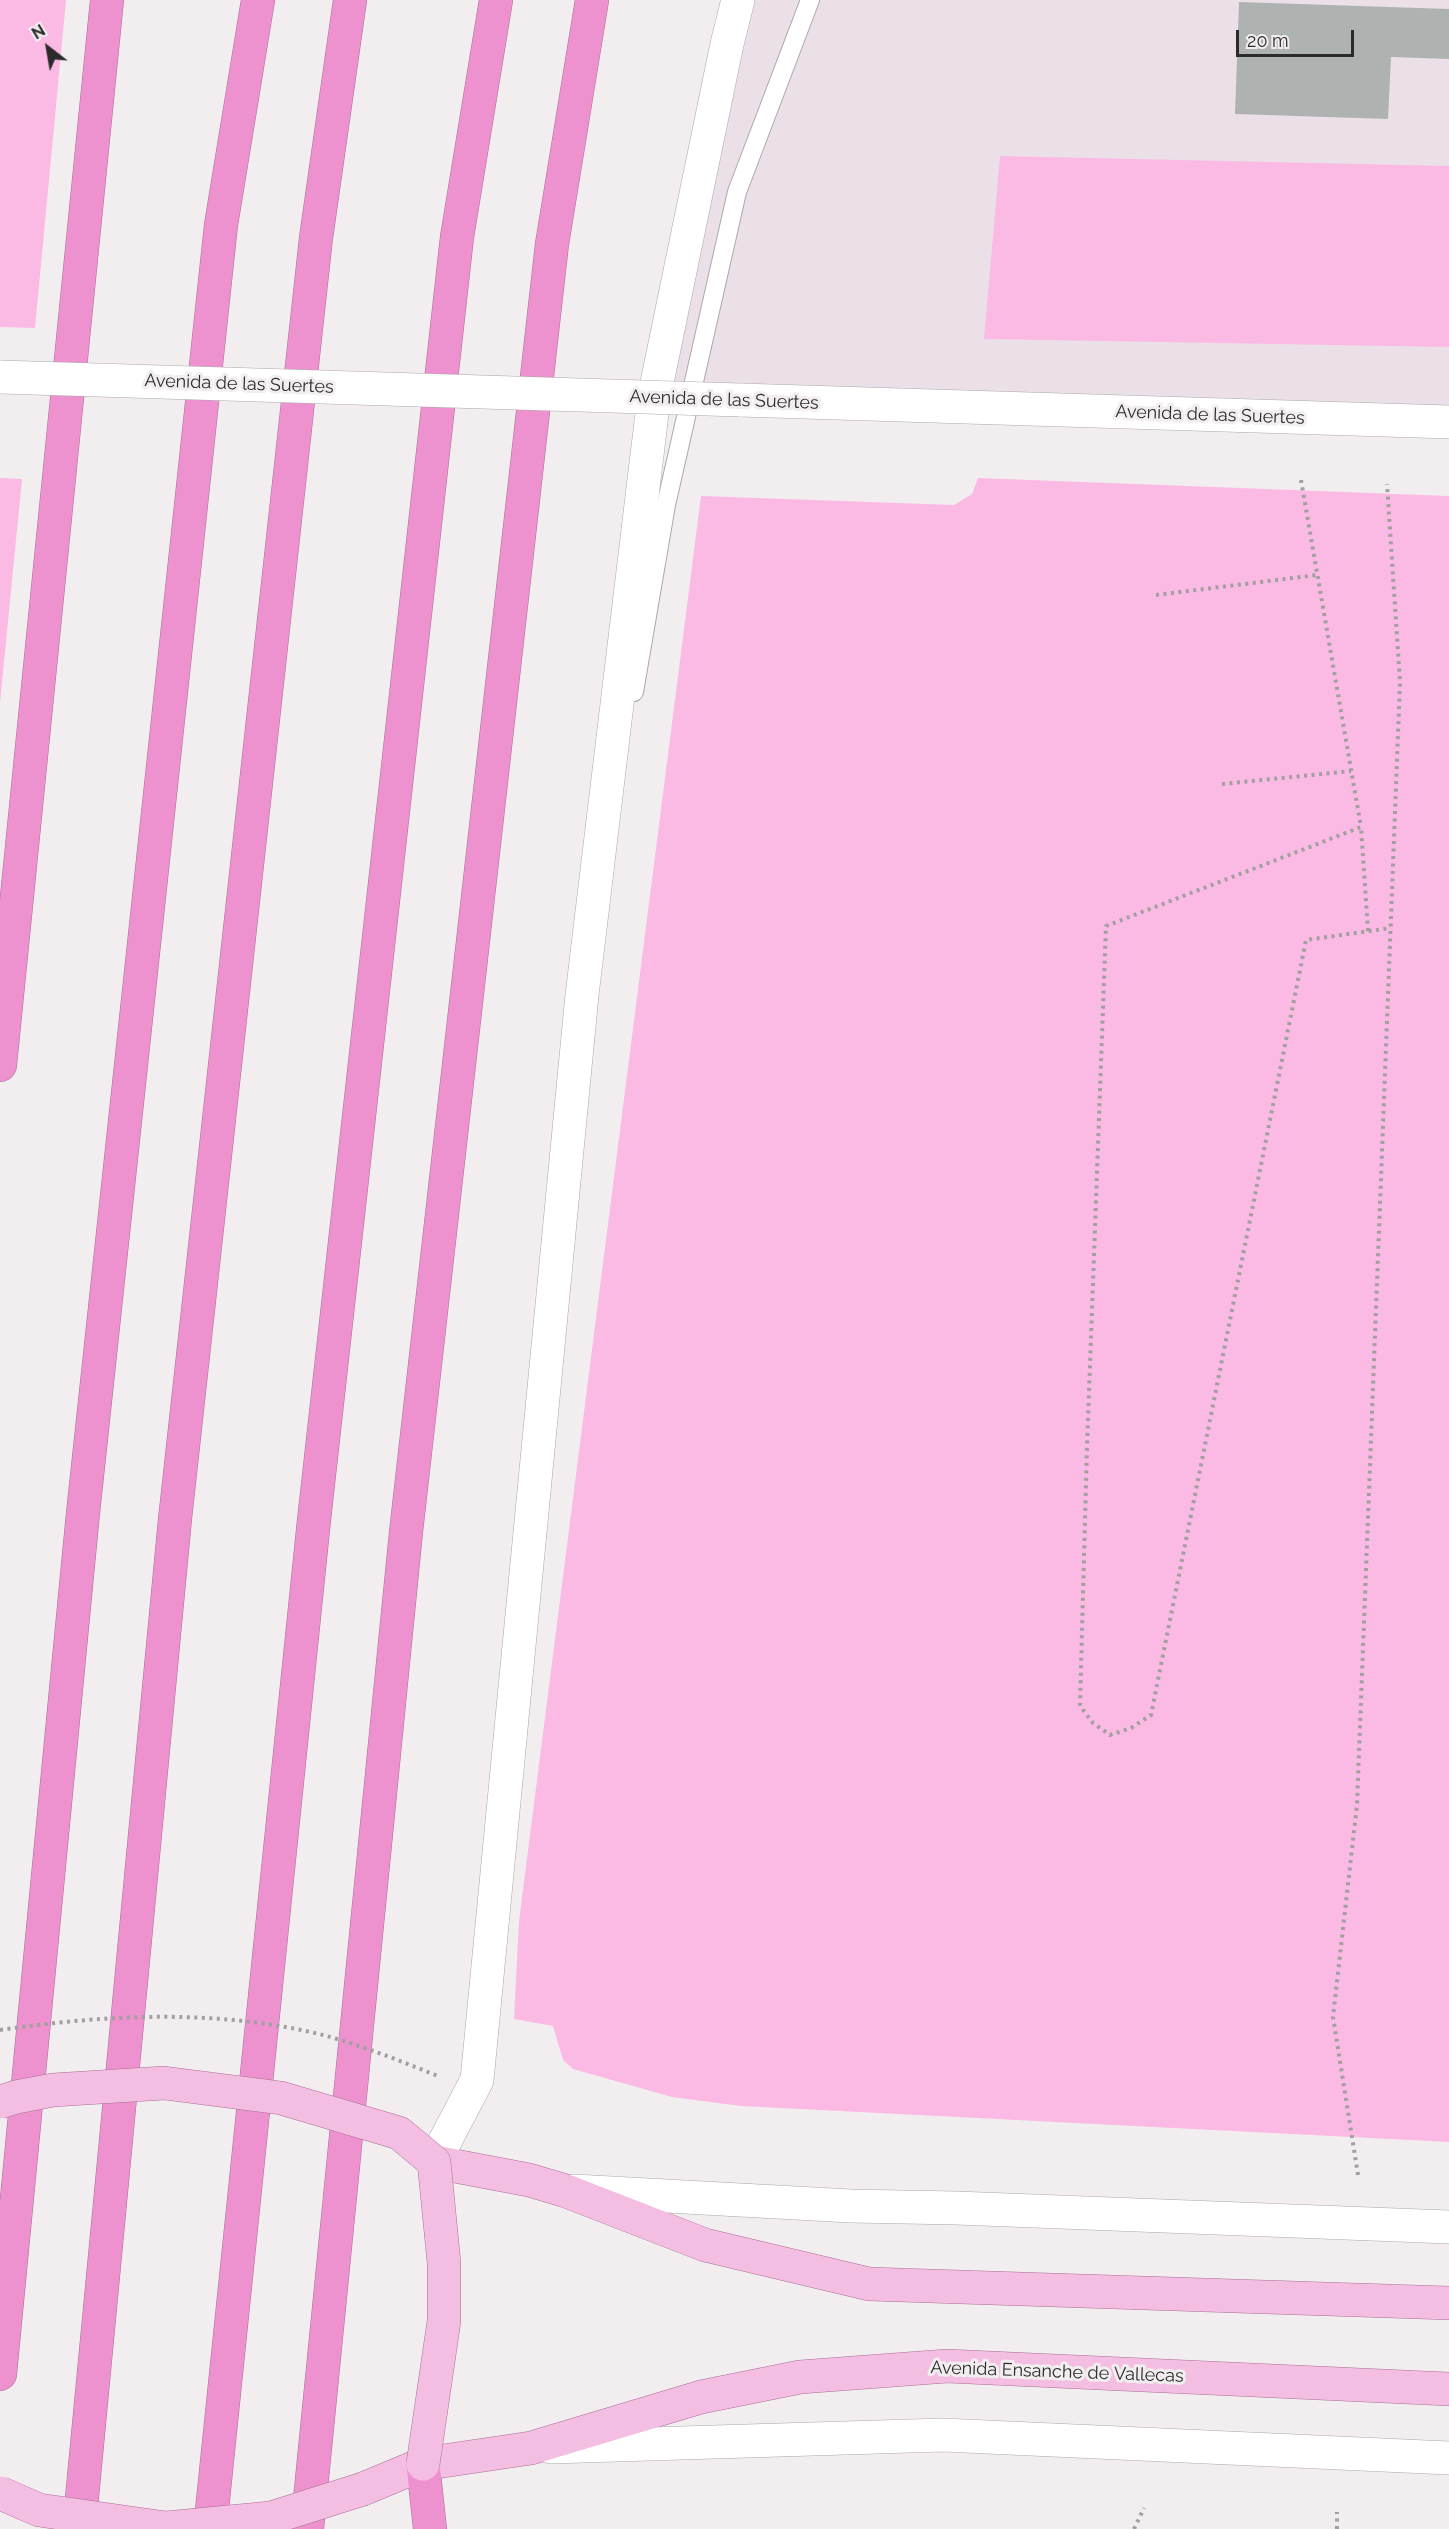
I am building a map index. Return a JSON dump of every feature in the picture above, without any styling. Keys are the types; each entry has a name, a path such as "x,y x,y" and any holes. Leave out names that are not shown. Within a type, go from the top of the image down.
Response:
{"highway":[{"path":"0,1065 107,0"},
{"path":"0,2374 84,1501 220,225 258,0"},
{"path":"79,2529 175,1519 316,238 350,0"},
{"path":"210,2529 314,1520 454,261 496,0"},
{"path":"307,2529 414,1461 552,244 592,0"},
{"path":"423,2464 430,2529"}],"main road":[{"path":"0,2102 53,2090 164,2083 281,2098 399,2133 434,2162 529,2180 566,2191 705,2245 869,2284 1449,2303"},
{"path":"423,2464 444,2321 444,2263 434,2162"},
{"name":"Avenida Ensanche de Vallecas","path":"0,2493 39,2510 166,2528 271,2518 363,2489 423,2464 531,2448 701,2397 800,2377 947,2366 1449,2389"}],"street":[{"path":"434,2162 477,2080 582,995 654,397 738,0"},
{"name":"Avenida de las Suertes","path":"0,376 1449,422"},
{"path":"566,2191 851,2206 1449,2227"},
{"name":"Avenida Ensanche de Vallecas","path":"531,2448 943,2435 1449,2458"}],"lane":[{"path":"582,995 666,505 737,192 810,0"}],"path":[{"path":"1301,480 1361,827 1368,931"},
{"path":"1358,2175 1354,2138 1333,2018 1358,1804 1400,682 1387,484"},
{"path":"1156,595 1317,574"},
{"path":"1222,784 1351,771"},
{"path":"1361,827 1106,926 1080,1706 1093,1723 1110,1735 1131,1728 1151,1714 1306,940 1391,928"},
{"path":"0,2030 74,2019 127,2016 221,2019 292,2028 372,2050 438,2076"},
{"path":"1134,2529 1144,2508"},
{"path":"1336,2529 1337,2512"}],"shaded area":[{"path":"0,0 66,0 35,328 0,327"},
{"path":"738,0 1449,0 1449,422 654,397"},
{"path":"1000,156 1449,166 1449,347 984,339"},
{"path":"0,478 22,479 0,703"},
{"path":"978,478 1449,496 1449,2142 741,2106 672,2097 573,2069 563,2060 553,2026 514,2019 519,1921 701,496 954,505 972,494"}],"building":[{"path":"1239,2 1449,9 1449,59 1391,57 1388,119 1235,114"}]}
